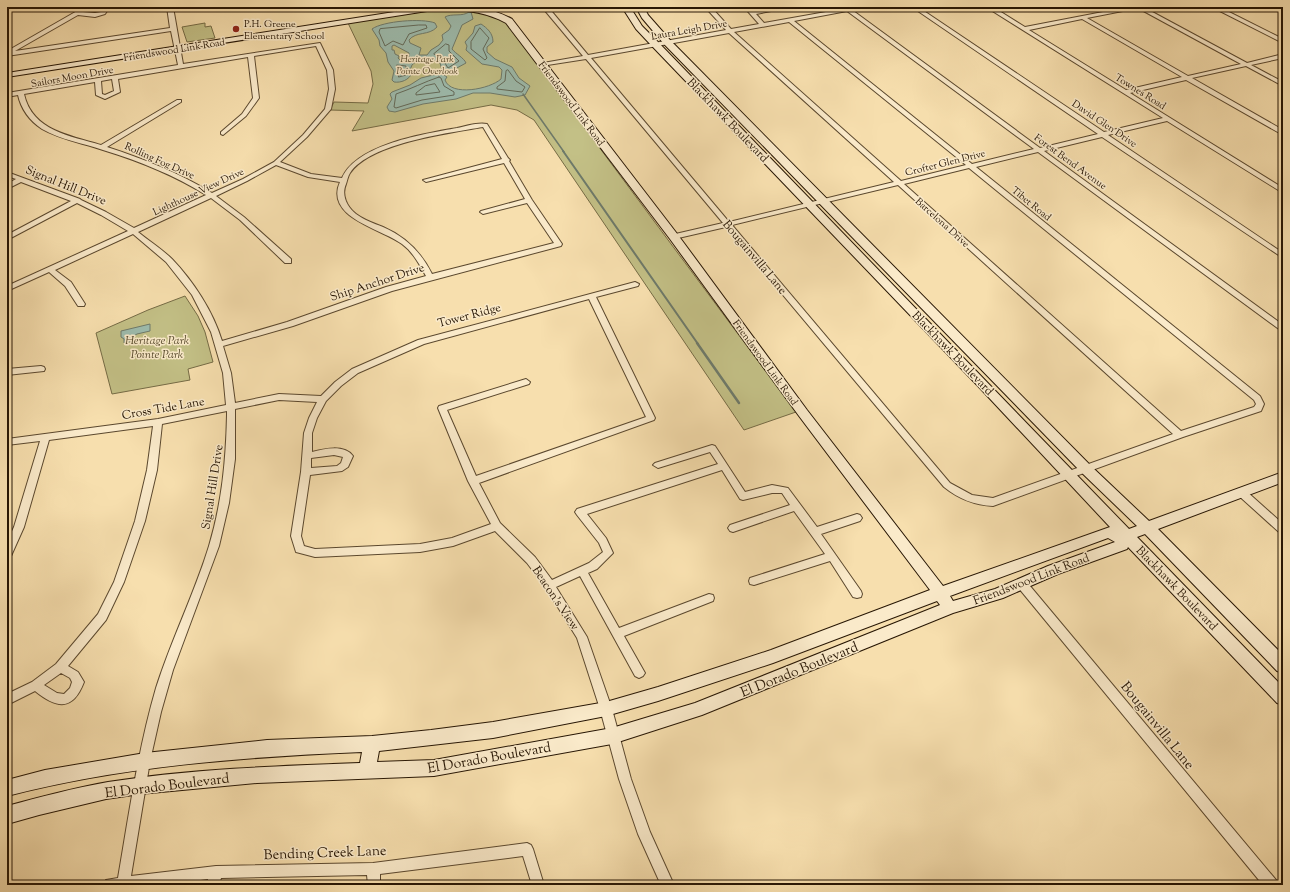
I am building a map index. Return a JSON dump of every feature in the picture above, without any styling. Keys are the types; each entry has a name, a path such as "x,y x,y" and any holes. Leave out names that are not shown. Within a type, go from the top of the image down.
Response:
{"main road":[{"name":"Friendswood Link Road","path":"7,75 427,9 463,7 496,13 509,22 543,65 674,237 803,413 950,608 998,594 1021,583 1122,545 1124,537"},
{"name":"Blackhawk Boulevard","path":"626,7 639,27 661,43 730,106 1087,470 1147,527 1283,666"},
{"name":"Blackhawk Boulevard","path":"640,7 661,43 718,109 982,383 1070,476 1124,537 1283,698"},
{"path":"718,109 730,106"},
{"path":"754,147 768,144"},
{"path":"864,261 879,257"},
{"path":"919,318 935,314"},
{"path":"982,383 998,378"},
{"name":"Friendswood Link Road","path":"940,593 1109,532 1124,537 1147,527 1283,477"},
{"name":"El Dorado Boulevard","path":"7,788 45,778 144,761 267,748 372,744 493,730 606,709 658,694 772,656 940,593"},
{"name":"El Dorado Boulevard","path":"7,815 39,806 140,786 257,775 434,768 612,736 696,710 950,608"},
{"path":"1247,661 1270,653"},
{"path":"367,770 372,744"}],"street":[{"path":"170,7 181,66"},
{"name":"Bougainvilla Lane","path":"545,7 947,485 958,493 972,500 993,502 1070,476"},
{"name":"Barcelona Drive","path":"708,7 730,31 1180,435"},
{"path":"747,7 764,25"},
{"path":"753,13 789,7"},
{"name":"Laura Leigh Drive","path":"543,65 862,7"},
{"name":"David Glen Drive","path":"915,7 1283,256"},
{"name":"Townes Road","path":"989,7 1283,191"},
{"path":"1024,29 1138,7 1283,84"},
{"path":"1215,7 1283,41"},
{"path":"7,54 78,13 87,8 104,11 104,13 95,15 78,13"},
{"name":"Forest Bend Avenue","path":"848,10 1283,329"},
{"path":"1083,18 1283,133"},
{"name":"Tibet Road","path":"790,20 1257,398 1260,404 1258,409 1180,435"},
{"path":"7,54 173,29"},
{"name":"Sailors Moon Drive","path":"7,95 318,44 322,53"},
{"name":"Lighthouse View Drive","path":"7,289 134,232 245,180 276,163 305,136 328,110 332,89 330,70 322,53"},
{"path":"223,133 244,115 256,98 250,55"},
{"path":"1125,92 1283,56"},
{"path":"98,80 100,95 105,97 117,92 115,77"},
{"name":"Rolling Fog Drive","path":"21,93 24,106 37,122 59,133 103,147 160,169 212,195 242,217 288,261"},
{"path":"103,147 179,101"},
{"name":"Crofter Glen Drive","path":"674,237 1168,119"},
{"path":"430,277 414,249 392,234 356,218 346,208 341,196 342,180 358,162 380,149 409,140 485,125 507,160 529,200 483,212"},
{"path":"426,180 507,160"},
{"path":"276,163 310,176 342,180"},
{"name":"Signal Hill Drive","path":"7,174 78,200 106,214 134,232 160,253 177,270 191,288 206,312 220,344 227,371 232,407 230,466 224,506 214,546 159,697 144,761 140,786"},
{"path":"7,187 21,179"},
{"path":"7,238 78,200"},
{"name":"Ship Anchor Drive","path":"220,344 290,324 389,289 558,244 529,200"},
{"path":"52,270 68,284 82,304"},
{"name":"Tower Ridge","path":"497,526 453,542 420,548 315,553 300,549 296,536 306,472 308,433 313,418 323,399 338,384 355,371 421,342 635,284"},
{"path":"473,481 651,418 591,295"},
{"path":"7,372 40,369"},
{"name":"Beacon's View","path":"526,382 442,408 473,481 497,526 531,560 550,585 582,637 606,709 612,736 625,779 644,834 667,884"},
{"name":"Cross Tide Lane","path":"7,442 158,422 280,397 323,399"},
{"path":"7,700 36,685 60,667 102,617 119,582 140,521 152,470 158,422"},
{"path":"1070,476 1180,435"},
{"path":"7,553 19,527 45,438"},
{"path":"658,465 712,448 743,496 772,489 785,490 832,556 856,594"},
{"path":"306,472 339,469 345,465 348,456 344,453 335,452 307,456"},
{"path":"550,585 593,566 608,554 603,541 580,512 724,466"},
{"path":"1242,492 1283,530"},
{"path":"733,528 796,506"},
{"path":"815,532 857,518"},
{"path":"754,581 832,556"},
{"path":"582,571 639,673"},
{"name":"Bougainvilla Lane","path":"1021,583 1271,885"},
{"path":"617,634 709,598"},
{"path":"36,685 57,700 67,698 76,690 78,682 74,675 60,667"},
{"name":"Bending Creek Lane","path":"140,786 117,884 216,872 373,869 527,849 538,885"},
{"path":"373,869 374,885"},
{"path":"213,885 216,872"}],"green space":[{"name":"Heritage Park Pointe Overlook","path":"448,8 485,12 506,22 796,412 744,430 534,120 517,110 491,105 352,131 364,111 330,110 334,102 368,103 373,84 371,71 348,23"},
{"path":"205,23 205,27 211,26 215,38 187,42 182,27"},
{"name":"Heritage Park Pointe Park","path":"185,296 198,316 205,332 213,362 188,369 190,380 112,394 96,333 148,310"}],"water":[{"path":"471,12 473,19 462,25 452,49 464,59 466,63 444,75 447,77 445,80 449,85 455,88 471,90 488,86 501,79 502,70 499,67 482,64 466,50 467,46 465,42 473,33 475,26 481,24 489,31 493,39 493,42 487,47 487,52 495,59 512,67 519,78 530,86 525,95 515,97 490,93 473,93 456,99 423,104 395,112 389,111 387,107 392,99 390,94 392,92 442,70 440,63 433,60 419,59 412,65 410,70 412,73 409,78 399,82 394,82 392,80 394,71 388,62 386,53 380,46 379,40 372,29 377,26 403,21 429,21 435,23 437,27 434,30 415,35 409,40 410,43 421,48 419,55 427,55 431,50 439,45 443,40 442,35 449,30 451,26 445,17","holes":["394,45 409,53 409,59 406,62 402,62 398,58 399,56 395,54 394,50 392,50 392,46"]},
{"path":"150,324 150,331 137,334 132,337 133,341 124,343 124,339 121,337 121,331"}],"waterway":[{"path":"523,94 564,152"},
{"path":"563,151 698,344"},
{"path":"697,343 739,403"}],"place":[{"name":"P.H. Greene Elementary School","path":"236,29"}]}
